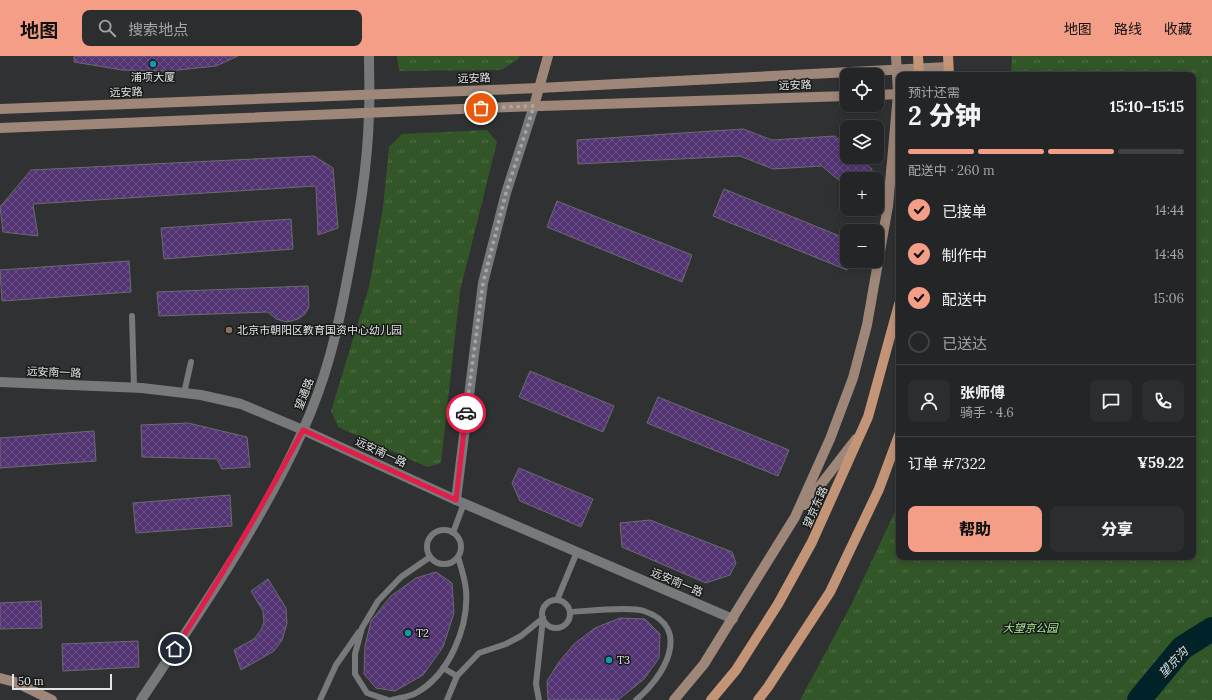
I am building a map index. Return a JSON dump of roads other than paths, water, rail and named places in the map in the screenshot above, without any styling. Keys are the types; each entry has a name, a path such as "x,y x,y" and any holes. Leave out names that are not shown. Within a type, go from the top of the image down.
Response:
{"main road":[{"path":"918,56 918,72"},
{"path":"948,56 948,71"},
{"name":"望京东路","path":"711,700 736,670 778,604 812,542 868,417 896,316"},
{"path":"758,700 768,688 830,592 879,489 896,443"}],"street":[{"name":"望通路","path":"141,700 217,585 264,505 303,430 321,384 337,333 359,219 369,112 369,56"},
{"path":"460,501 483,283 506,193 534,106 548,56"},
{"path":"896,56 897,71"},
{"name":"远安路","path":"0,109 539,88 897,71 948,71"},
{"path":"884,95 896,94"},
{"name":"远安路","path":"0,128 369,112 840,96"},
{"path":"795,517 830,439 853,378 867,325 888,206 896,125"},
{"name":"远安南一路","path":"0,382 134,387 184,393 241,404 733,619"},
{"path":"674,700 704,664 795,517 861,432"},
{"path":"0,678 14,682 52,700"}],"lane":[{"path":"132,316 134,387"},
{"path":"184,393 191,362"},
{"path":"453,533 460,501"},
{"path":"442,530 453,533 457,536 461,547 458,557 454,561 439,564 430,556 427,546 432,535 442,530"},
{"path":"539,700 536,684 545,606 557,600 577,552"},
{"path":"320,700 336,665 362,628 378,601 401,576 430,556"},
{"path":"392,700 415,693 437,677 453,651 465,617 466,589 458,557"},
{"path":"543,618 552,628 561,628 569,622 571,612 566,604 557,600"},
{"path":"571,612 643,610 658,617 669,629 671,641 667,661 658,678 636,700"},
{"path":"447,700 457,676 479,652 521,636 543,618"},
{"path":"362,628 355,654 355,674 367,693 388,700"},
{"path":"443,668 457,676"}],"waterway":[{"name":"望京沟","path":"1139,700 1182,648 1212,629"}],"place":[{"name":"浦项大厦","path":"153,64"},
{"name":"北京市朝阳区教育国资中心幼儿园","path":"229,330"},
{"name":"T2","path":"408,633"},
{"name":"T3","path":"609,660"}],"park label":[{"name":"大望京公园","path":"1030,628"}]}
